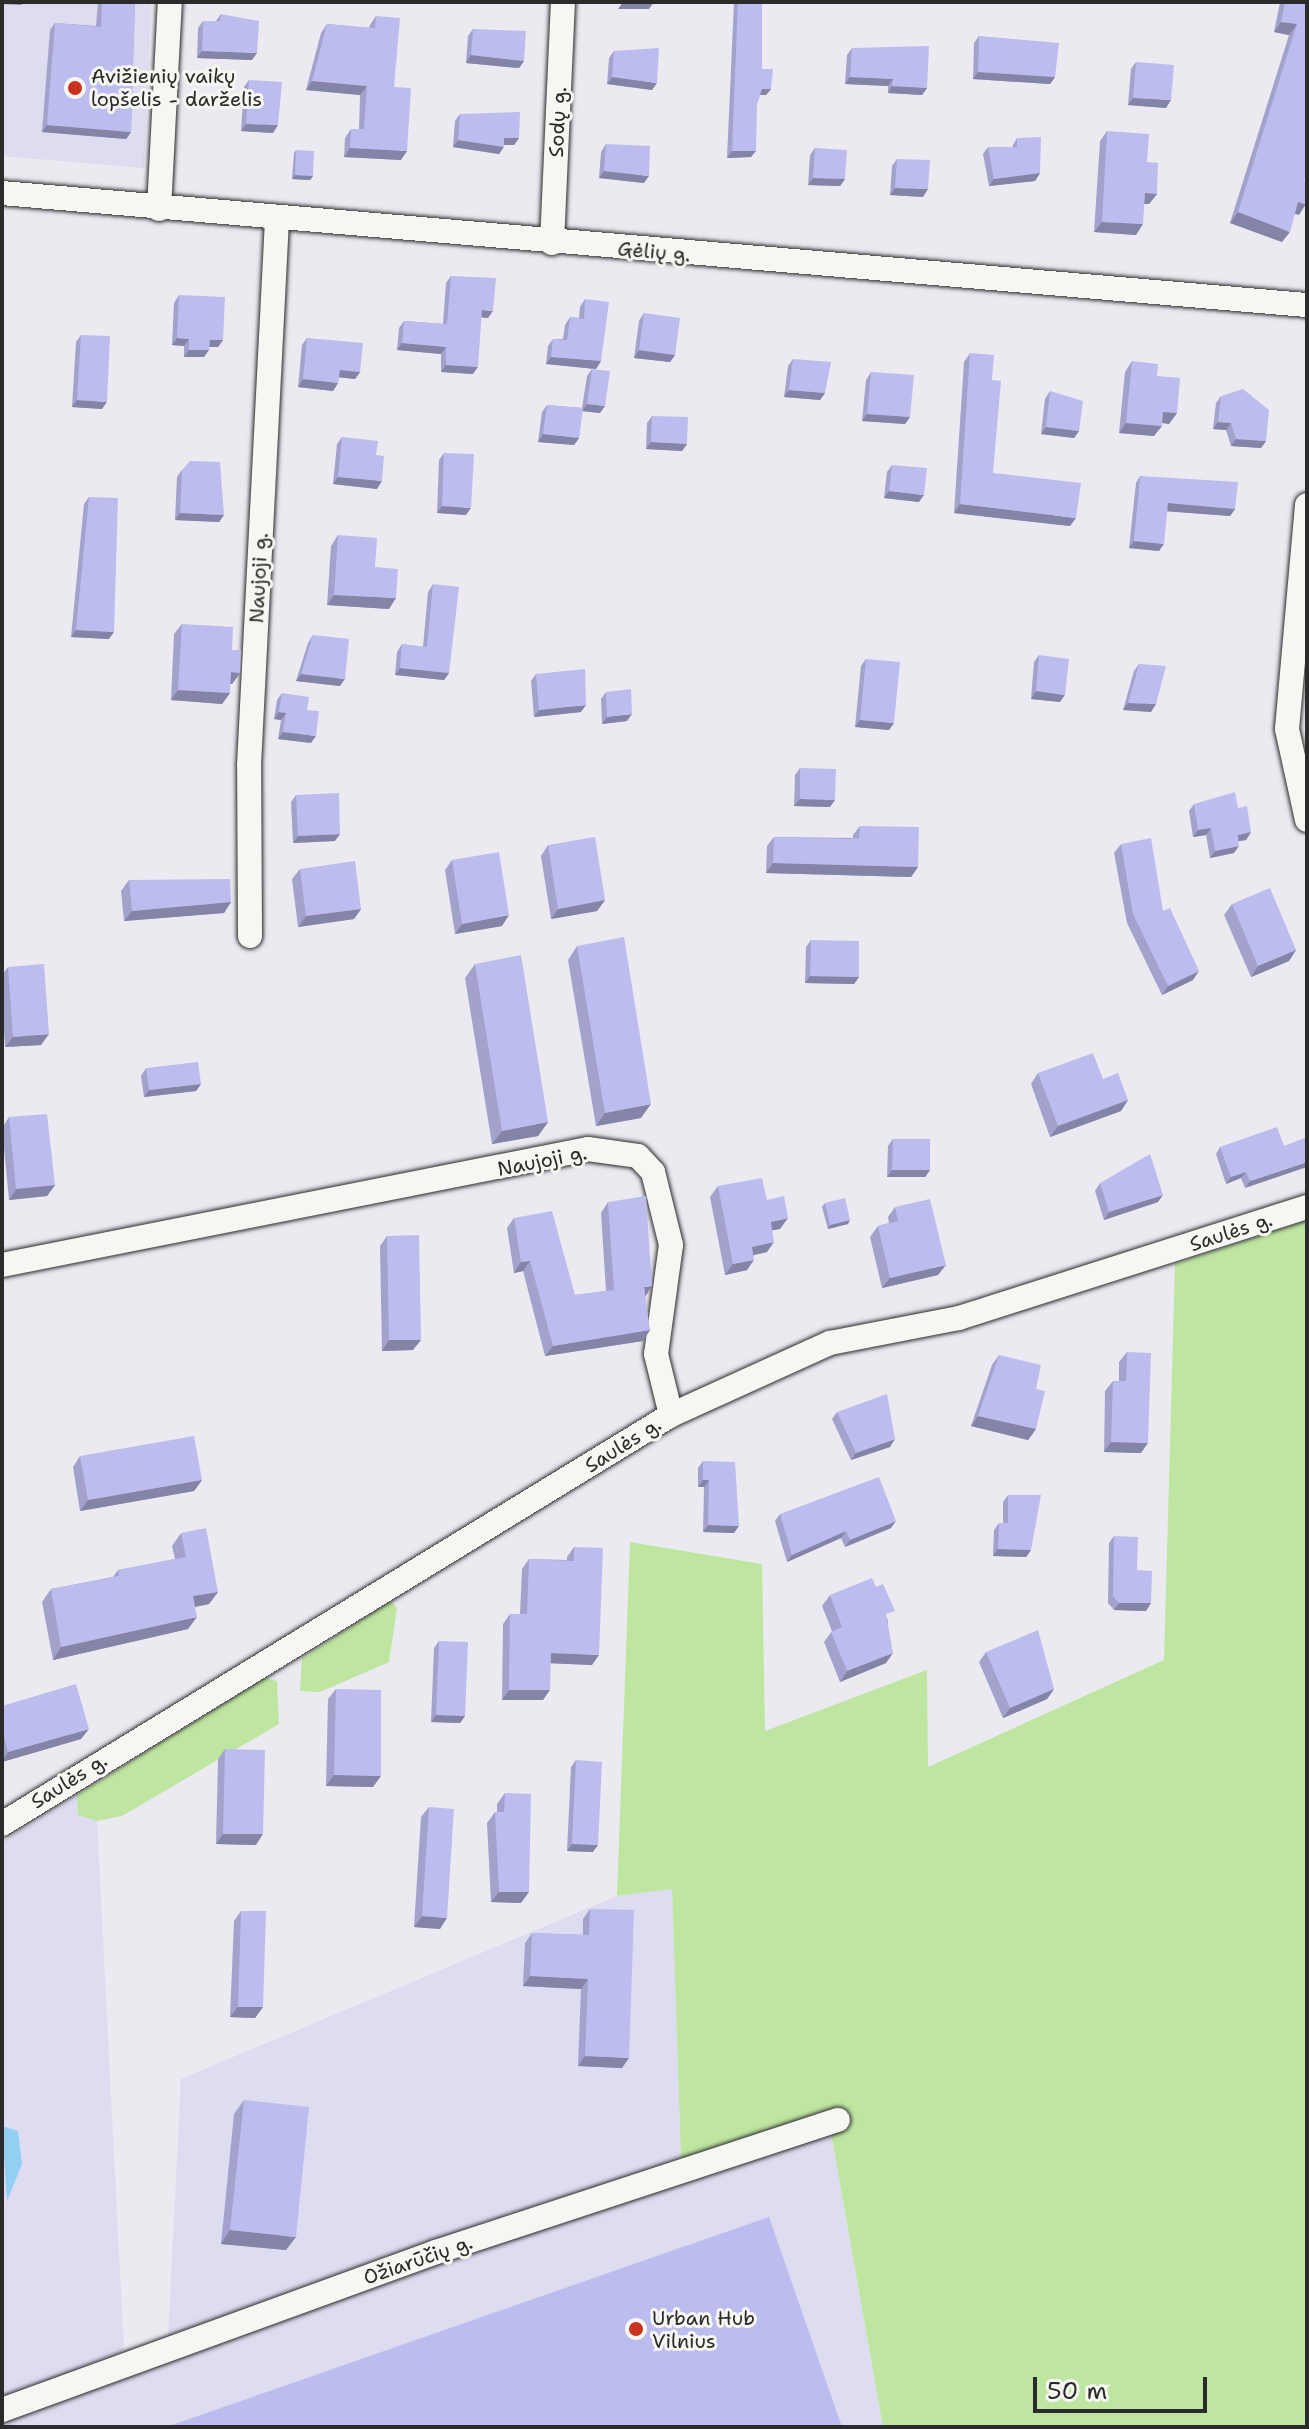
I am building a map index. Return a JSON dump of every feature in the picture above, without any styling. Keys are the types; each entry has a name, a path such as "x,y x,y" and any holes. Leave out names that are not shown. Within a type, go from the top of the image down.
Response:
{"street":[{"path":"159,209 170,2"},
{"name":"Sodų g.","path":"552,243 563,2"},
{"name":"Gėlių g.","path":"2,193 277,220 1307,305"},
{"name":"Naujoji g.","path":"250,936 249,765 277,220"},
{"path":"1307,505 1287,729 1307,820"},
{"name":"Naujoji g.","path":"2,1265 274,1214 588,1149 638,1156 653,1172 671,1245 656,1354 671,1415"},
{"name":"Saulės g.","path":"2,1824 671,1415 830,1343 959,1318 1307,1207"},
{"name":"Ožiarūčių g.","path":"2,2410 436,2252 838,2120"}],"shaded area":[{"name":"Avižienių vaikų lopšelis - darželis","path":"2,2 151,2 144,168 2,156"},
{"path":"77,1795 78,1815 97,1821 124,2351 168,2336 181,2079 617,1896 672,1889 681,2160 827,2110 883,2427 2,2427 2,1842"}],"green space":[{"path":"1307,1220 1307,2427 883,2427 827,2110 681,2160 672,1889 617,1896 630,1542 762,1564 765,1731 927,1670 928,1767 1164,1660 1175,1264"},
{"path":"391,1601 397,1608 389,1662 320,1692 300,1691 302,1658"},
{"path":"265,1678 277,1681 279,1724 122,1816 97,1821 78,1815 77,1795"}],"water":[{"path":"2,2126 18,2131 22,2164 7,2201"}],"building":[{"path":"102,2 135,2 131,132 47,125 55,23 101,27"},
{"path":"738,2 762,2 762,69 773,69 771,89 762,89 757,104 756,151 732,151"},
{"path":"1285,2 1307,2 1307,175 1304,181 1307,182 1307,202 1298,202 1290,232 1238,212 1297,24 1281,22"},
{"path":"221,14 259,21 257,53 202,51 203,21 220,21"},
{"path":"376,16 400,18 394,87 411,88 407,151 350,148 351,129 364,129 367,86 312,81 327,24 375,28"},
{"path":"473,29 526,31 524,61 471,55"},
{"path":"979,36 1059,43 1055,77 978,72"},
{"path":"929,46 927,88 892,86 893,79 850,77 852,48"},
{"path":"659,48 657,83 612,77 614,51"},
{"path":"1136,62 1174,65 1171,100 1133,98"},
{"path":"249,80 282,82 278,125 246,124"},
{"path":"520,112 519,138 504,138 504,147 458,140 460,114"},
{"path":"1107,131 1149,134 1147,162 1158,163 1157,194 1145,193 1143,224 1102,222"},
{"path":"1041,137 1040,173 994,179 988,147 1017,147 1017,138"},
{"path":"606,144 650,146 649,176 604,171"},
{"path":"815,148 847,150 845,179 813,178"},
{"path":"296,150 314,151 313,176 295,175"},
{"path":"897,159 930,160 928,189 895,188"},
{"path":"451,276 496,278 493,311 482,310 478,367 446,365 446,347 402,343 404,321 447,324"},
{"path":"179,295 225,297 223,340 210,340 209,350 189,350 189,339 177,338"},
{"path":"585,299 609,302 601,361 551,357 553,339 567,340 570,317 584,319"},
{"path":"644,313 680,318 675,355 639,350"},
{"path":"81,335 110,336 107,402 77,400"},
{"path":"307,338 363,343 360,372 340,370 338,383 303,379"},
{"path":"970,353 994,355 992,380 1001,381 993,473 1081,483 1076,518 960,504"},
{"path":"793,359 831,362 825,393 789,390"},
{"path":"1132,361 1158,364 1157,376 1180,378 1177,413 1163,412 1162,426 1126,423"},
{"path":"592,369 610,371 605,406 587,404"},
{"path":"871,372 914,375 910,417 867,414"},
{"path":"1243,389 1269,410 1266,441 1236,439 1231,423 1218,422 1221,396"},
{"path":"1050,391 1083,401 1079,431 1046,427"},
{"path":"547,405 583,408 579,438 543,434"},
{"path":"652,416 688,417 687,444 651,442"},
{"path":"342,437 378,441 376,455 384,456 382,481 338,477"},
{"path":"444,453 474,454 471,508 442,506"},
{"path":"190,461 220,462 224,515 180,513 182,470"},
{"path":"892,465 927,468 924,495 889,491"},
{"path":"1140,476 1238,482 1235,509 1168,503 1164,544 1134,541"},
{"path":"89,497 118,498 114,632 76,630"},
{"path":"338,535 377,538 375,567 398,569 396,598 334,595"},
{"path":"433,584 459,587 449,673 400,668 402,644 427,647"},
{"path":"182,624 233,627 232,650 241,650 240,673 231,672 230,693 178,690"},
{"path":"313,635 349,639 345,679 301,674"},
{"path":"1039,655 1069,659 1065,695 1036,691"},
{"path":"866,659 900,662 894,723 860,720"},
{"path":"1139,664 1166,666 1156,704 1128,703"},
{"path":"585,669 586,705 539,710 536,674"},
{"path":"631,689 632,714 607,717 606,692"},
{"path":"282,693 309,697 307,710 319,711 316,736 283,732 286,713 279,712"},
{"path":"800,768 836,769 835,800 800,799"},
{"path":"1235,792 1238,808 1247,806 1251,832 1238,835 1239,846 1215,851 1211,828 1198,830 1194,804"},
{"path":"339,793 340,834 298,836 296,795"},
{"path":"860,826 919,827 918,867 773,863 774,837 859,838"},
{"path":"595,837 605,900 558,909 548,845"},
{"path":"1151,838 1163,911 1170,908 1199,971 1168,986 1133,914 1121,844"},
{"path":"499,852 509,915 462,924 452,860"},
{"path":"355,861 361,909 306,916 300,869"},
{"path":"230,879 231,902 132,911 129,880"},
{"path":"1270,888 1296,950 1258,966 1232,904"},
{"path":"624,937 651,1104 605,1113 577,946"},
{"path":"811,940 859,941 859,977 810,976"},
{"path":"521,955 548,1122 502,1131 475,964"},
{"path":"44,964 49,1034 13,1037 8,967"},
{"path":"1093,1053 1103,1079 1118,1073 1128,1100 1058,1126 1038,1073"},
{"path":"198,1062 201,1084 149,1090 146,1068"},
{"path":"47,1114 55,1185 16,1189 9,1117"},
{"path":"1277,1127 1284,1146 1307,1137 1307,1162 1250,1181 1246,1172 1231,1177 1220,1147"},
{"path":"893,1139 930,1139 930,1170 892,1170"},
{"path":"1150,1154 1163,1195 1109,1212 1100,1183"},
{"path":"762,1178 767,1200 784,1196 788,1218 771,1222 774,1242 752,1247 754,1260 733,1264 718,1186"},
{"path":"646,1196 652,1286 644,1287 650,1330 553,1346 530,1261 521,1262 514,1218 552,1211 575,1295 614,1290 608,1202"},
{"path":"845,1198 850,1220 830,1225 825,1203"},
{"path":"930,1199 946,1265 890,1278 878,1226 898,1221 895,1207"},
{"path":"419,1235 421,1340 389,1340 387,1236"},
{"path":"1127,1352 1151,1353 1148,1443 1111,1442 1113,1381 1126,1381"},
{"path":"999,1355 1041,1365 1036,1389 1045,1391 1036,1429 978,1416"},
{"path":"887,1394 895,1439 856,1453 837,1412"},
{"path":"194,1436 202,1480 88,1500 80,1456"},
{"path":"703,1461 735,1462 739,1526 708,1525 709,1480 703,1480"},
{"path":"879,1477 896,1521 850,1540 846,1531 792,1555 780,1514"},
{"path":"1008,1495 1041,1495 1031,1550 998,1549 999,1523 1008,1523"},
{"path":"206,1528 218,1592 193,1596 197,1617 61,1647 51,1589 119,1576 118,1570 186,1557 181,1533"},
{"path":"1114,1536 1138,1537 1137,1570 1152,1571 1151,1603 1119,1603 1113,1596"},
{"path":"574,1547 603,1548 599,1655 551,1653 550,1690 509,1690 510,1614 527,1614 529,1559 574,1561"},
{"path":"872,1578 876,1587 883,1584 895,1611 886,1614 893,1653 847,1671 831,1632 842,1627 830,1595"},
{"path":"1038,1630 1054,1689 1010,1708 986,1652"},
{"path":"439,1641 468,1642 465,1716 436,1715"},
{"path":"76,1684 89,1729 8,1752 2,1729 2,1706"},
{"path":"336,1689 381,1690 381,1776 334,1775"},
{"path":"225,1749 265,1750 263,1834 223,1834"},
{"path":"576,1760 602,1762 598,1845 572,1844"},
{"path":"505,1793 531,1794 529,1892 499,1892 495,1812 504,1812"},
{"path":"429,1807 454,1809 447,1918 422,1916"},
{"path":"590,1909 634,1910 629,2058 585,2056 588,1979 530,1976 532,1933 589,1935"},
{"path":"241,1911 266,1911 263,2007 238,2007"},
{"path":"244,2100 309,2107 296,2237 230,2230"},
{"name":"Urban Hub Vilnius","path":"769,2217 842,2427 172,2425"}],"place":[{"name":"Avižienių vaikų lopšelis - darželis","path":"75,88"},
{"name":"Urban Hub Vilnius","path":"636,2329"}]}
